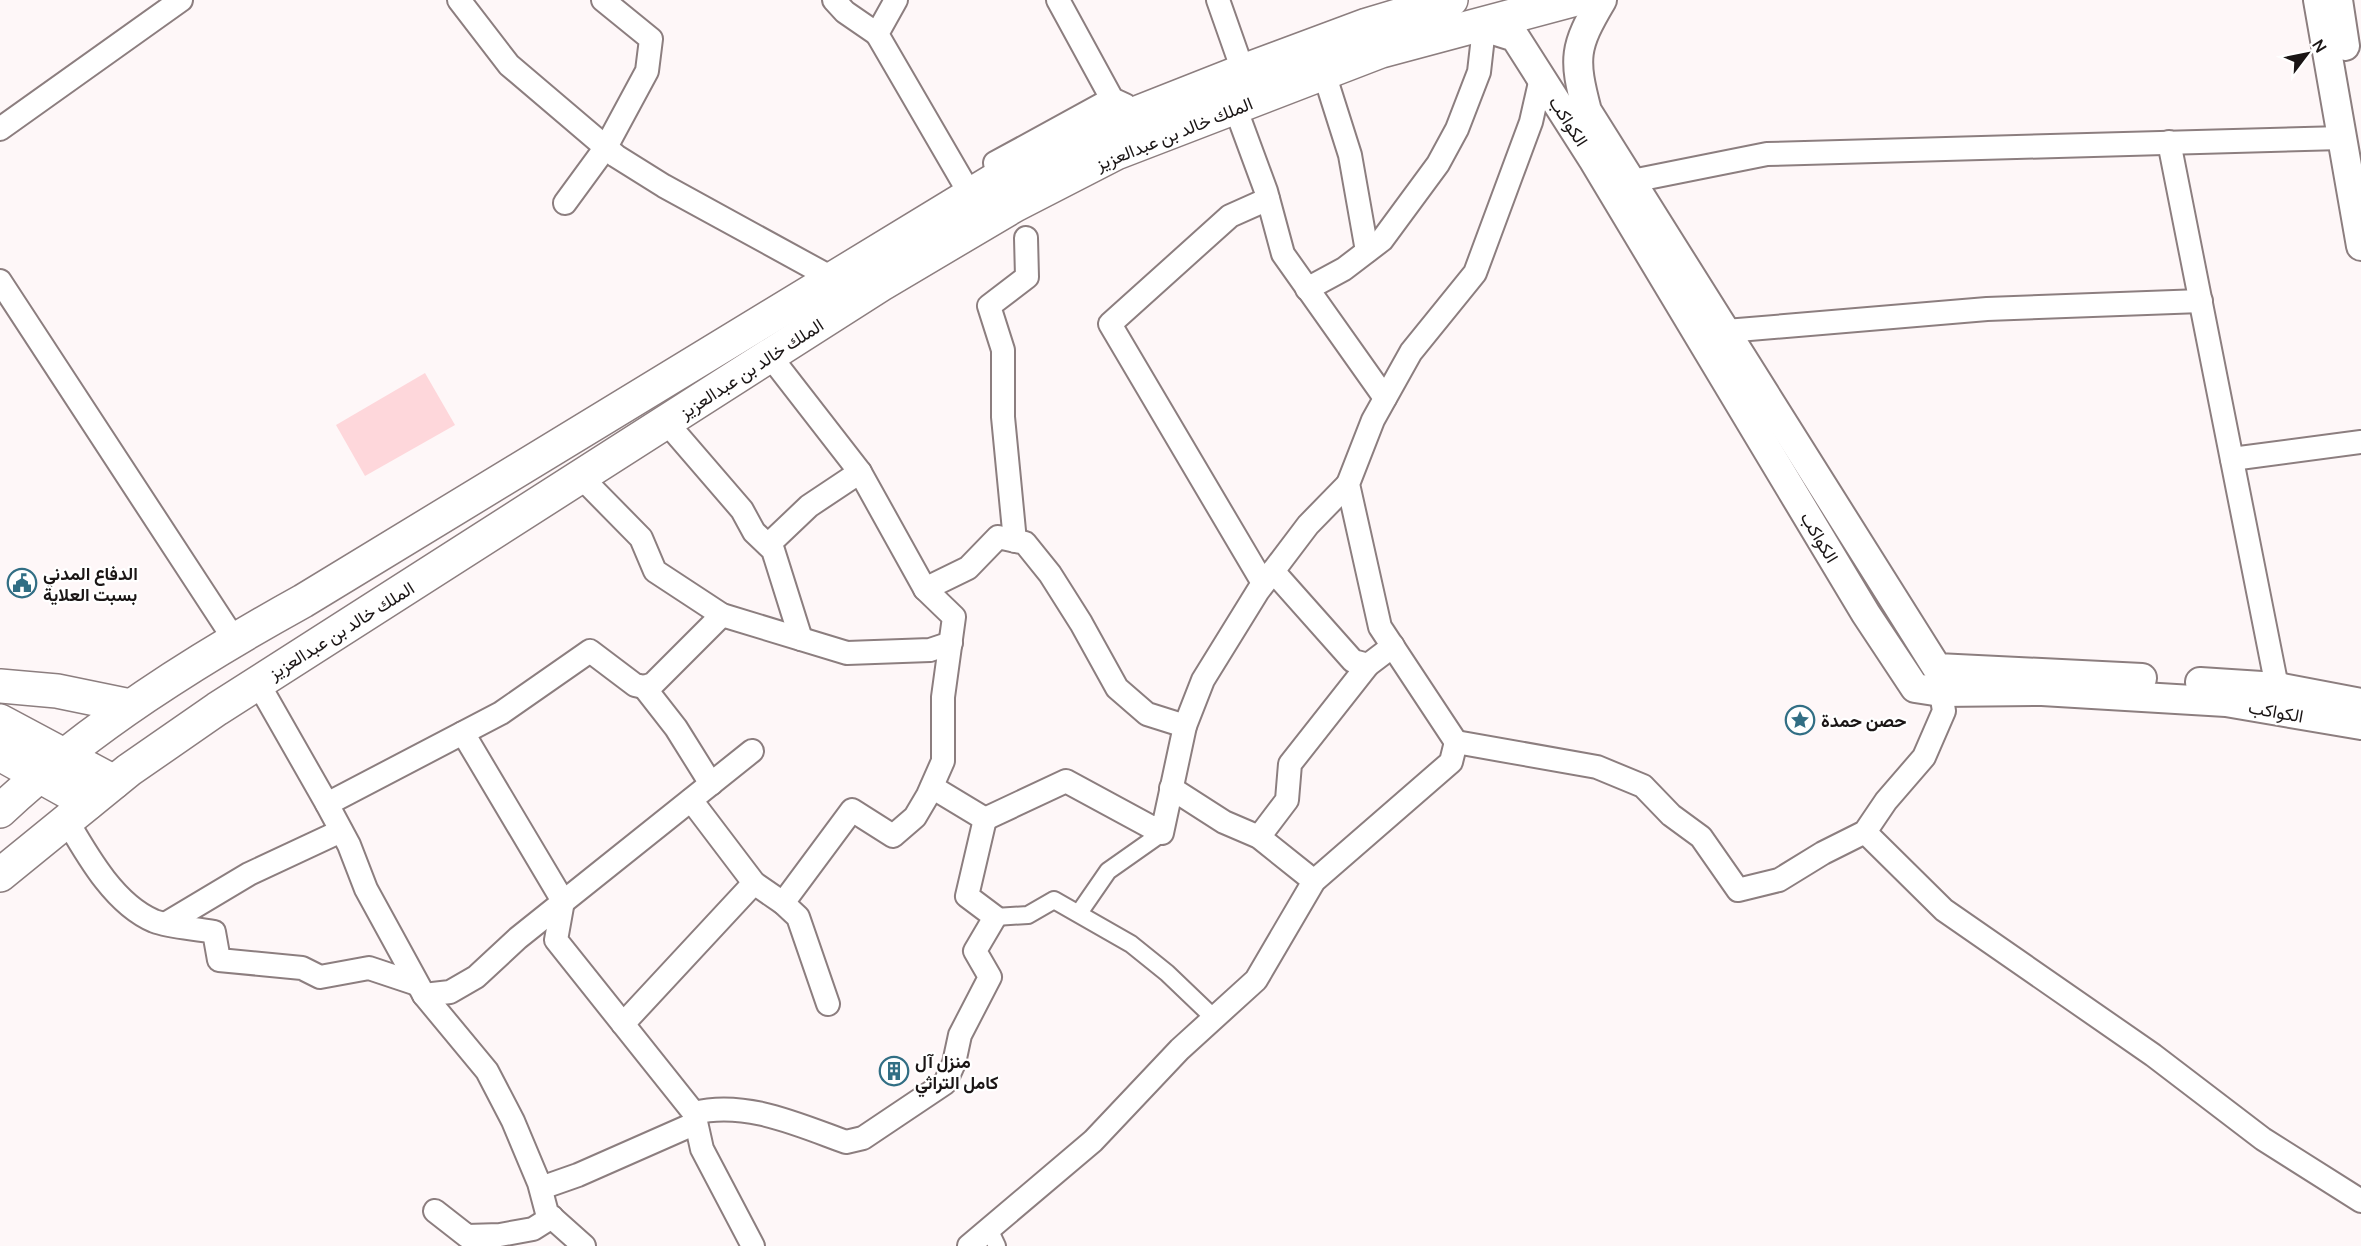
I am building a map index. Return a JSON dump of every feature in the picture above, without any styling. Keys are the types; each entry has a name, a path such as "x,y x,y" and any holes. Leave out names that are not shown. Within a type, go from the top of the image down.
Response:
{"main road":[{"name":"الملك خالد بن عبدالعزيز","path":"0,812 130,706 234,639 303,601 886,245 1126,105 1243,71 1402,7 1451,0"},
{"name":"الملك خالد بن عبدالعزيز","path":"0,874 114,782 258,683 880,285 1015,205 1116,153 1381,51 1480,27 1572,0"},
{"path":"0,686 57,691 130,706"},
{"path":"0,721 54,767 77,811"},
{"path":"0,754 114,782"}],"street":[{"path":"0,129 182,0"},
{"path":"459,0 509,65 606,147 663,186 832,278"},
{"path":"565,203 606,147 647,70 651,39 603,0"},
{"path":"834,0 845,12 877,34 963,182"},
{"path":"877,34 896,0"},
{"path":"886,245 931,200 963,182 1126,105 1058,0"},
{"path":"1218,0 1243,71"},
{"name":"الكواكب","path":"1602,0 1582,33 1576,71 1587,111 1726,331 1939,680"},
{"path":"2318,0 2351,141"},
{"path":"2338,0 2361,246"},
{"path":"1307,289 1344,269 1382,240 1438,164 1457,129 1479,72 1480,27"},
{"name":"الكواكب","path":"1480,27 1515,37 1600,171 1866,614 1915,688 1939,680 2068,672 2277,687 2361,703"},
{"path":"1324,73 1350,155 1367,251"},
{"path":"1079,913 1108,871 1162,833 1185,726 1203,680 1268,577 1308,525 1348,484 1373,420 1412,352 1475,273 1530,122 1541,78"},
{"path":"1235,107 1268,199 1283,254 1385,398"},
{"path":"1632,181 1767,154 2169,142 2351,141"},
{"path":"2169,142 2277,687"},
{"path":"1268,199 1230,216 1110,324 1268,577 1353,661 1368,665"},
{"path":"1015,541 1003,417 1003,350 989,306 1027,278 1026,238"},
{"path":"0,281 234,639"},
{"path":"1726,331 1987,309 2201,301"},
{"path":"770,356 860,472 925,589 954,617 943,697 943,761 915,817 893,836 852,810 783,903"},
{"path":"667,423 742,510 754,532 773,550 801,639"},
{"path":"2232,459 2361,442"},
{"path":"768,545 809,506 860,472"},
{"path":"582,477 641,538 655,571 722,615 847,653 930,650 951,643"},
{"path":"1348,484 1380,627 1456,742 1597,767 1643,786 1671,815 1701,837 1738,890 1779,880 1823,853 1865,832 1886,801 1924,757 1944,711 1939,680"},
{"path":"925,589 968,568 998,537 1025,543 1050,574 1081,623 1117,688 1147,714 1185,726"},
{"path":"327,804 501,713 590,651 635,686 644,687 660,678 722,615"},
{"path":"1259,837 1287,800 1290,764 1368,665 1393,646"},
{"name":"الكواكب","path":"1939,680 2042,691 2226,702 2361,725"},
{"path":"258,683 327,804 366,889 421,989 486,1071 513,1122 541,1188 547,1213 584,1246"},
{"path":"644,687 676,728 711,784"},
{"path":"463,733 563,901 556,940 695,1118 702,1149 753,1246"},
{"path":"969,1246 993,1237 1093,1141 1213,1017 1256,980 1314,881 1451,762 1456,742"},
{"path":"77,811 95,869 103,878 128,903 154,921 214,932 219,960 302,968 320,976 369,968 421,989 450,992 476,977 518,938 752,750"},
{"path":"985,819 1066,781 1162,833"},
{"path":"932,787 985,819"},
{"path":"1171,788 1224,822 1259,837 1314,881"},
{"path":"691,800 754,883 783,903 798,917 828,1004"},
{"path":"985,819 967,896 995,917 1028,915 1054,900 1131,944 1167,973 1213,1017"},
{"path":"167,923 249,874 341,831"},
{"path":"1865,832 1944,910 2152,1055 2263,1139 2361,1201"},
{"path":"623,1024 754,883"},
{"path":"541,1188 578,1175 695,1118 708,1109 742,1109 846,1142 864,1138 945,1083 954,1063 960,1035 990,977 975,951 995,917"},
{"path":"435,1211 467,1236 500,1235 532,1229 552,1217"}],"shaded area":[{"path":"425,373 455,425 365,476 336,425"}],"place":[{"name":"الدفاع المدني بسبت العلاية","path":"22,583"},
{"name":"حصن حمدة","path":"1800,720"},
{"name":"منزل آل كامل التراثي","path":"894,1071"}]}
